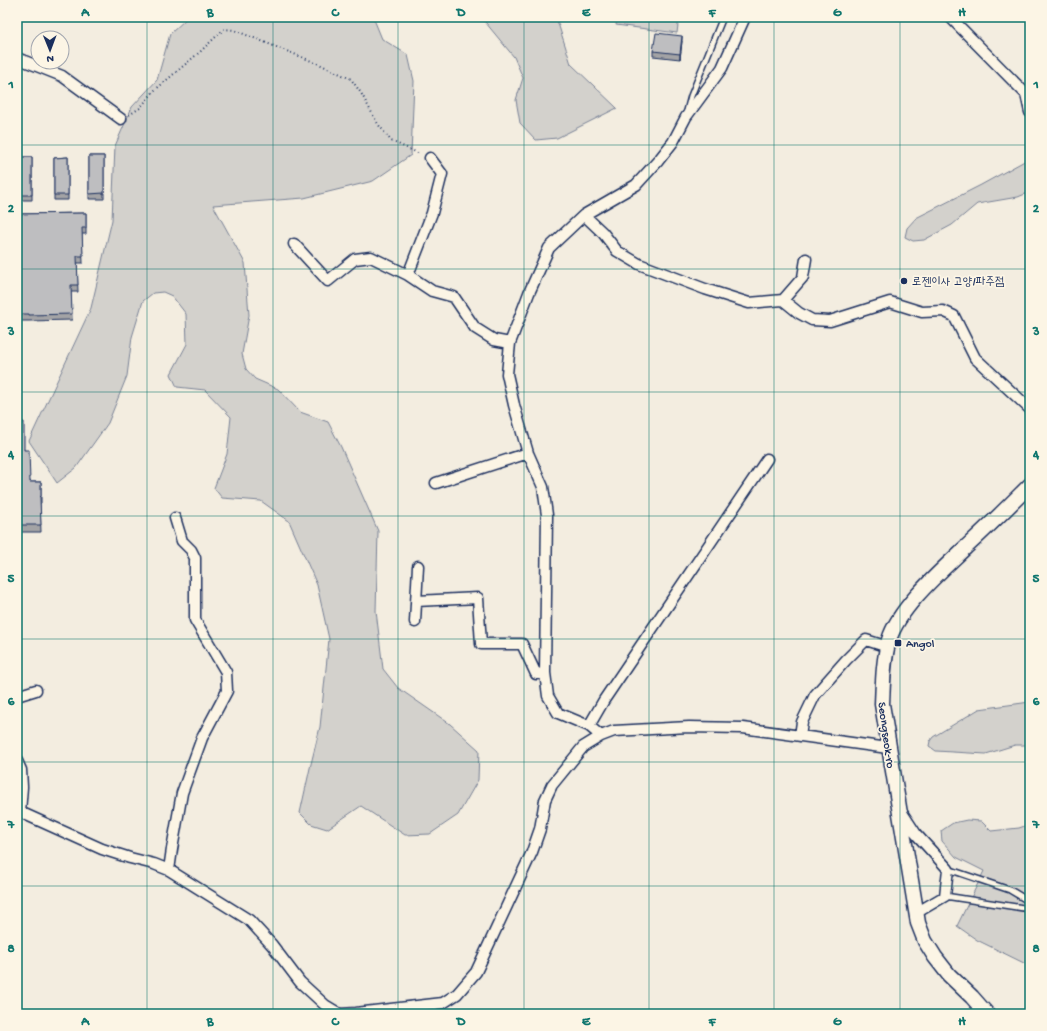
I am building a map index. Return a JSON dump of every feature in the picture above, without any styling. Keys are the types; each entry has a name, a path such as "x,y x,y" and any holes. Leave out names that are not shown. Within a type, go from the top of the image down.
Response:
{"street":[{"path":"601,736 589,726 558,713 548,696 544,673 548,515 543,487 528,454 507,374 510,343 529,293 549,248 584,215 636,184 658,161 673,142 686,117 722,68 745,17"},
{"path":"950,17 1026,94 1030,112"},
{"path":"17,58 62,76 121,119"},
{"path":"408,275 432,214 442,174 430,158"},
{"path":"584,215 603,233 617,251 639,264 705,289 749,303 783,300 803,277 806,259"},
{"path":"294,244 328,281 355,259 371,257 408,275 432,291 454,297 475,328 494,340 510,343"},
{"path":"783,300 799,313 812,320 830,321 890,302 922,312 943,311 954,316 975,358 1030,409"},
{"path":"436,483 528,454"},
{"path":"589,726 604,700 767,459"},
{"name":"Seongseok-ro","path":"987,1014 949,975 935,957 925,941 918,923 888,748 882,704 884,672 890,640 898,622 909,606 937,575 1030,485"},
{"path":"169,870 182,794 202,738 226,691 226,672 195,620 195,558 191,550 182,541 175,518"},
{"path":"416,622 418,566"},
{"path":"416,601 478,598 481,644 522,644 536,674 544,673"},
{"path":"800,736 802,722 815,695 846,660 866,640 888,647"},
{"path":"17,695 36,690"},
{"path":"17,761 21,770 22,787 19,813 102,849 154,864 169,870 249,920 272,945 300,982 325,1005 340,1014 443,1003 457,994 476,972 532,852 540,830 545,800 552,785 583,747 601,736 614,731 689,727 743,728 888,748"},
{"path":"898,806 916,834 948,869 945,896 916,913"}],"lane":[{"path":"686,117 691,96 723,17"},
{"path":"948,869 1010,890 1030,902"},
{"path":"945,896 1030,909"}],"path":[{"path":"121,119 140,108 155,90 201,52 224,29 234,30 351,79 361,93 378,124 391,141 430,158"}],"shaded area":[{"path":"188,17 373,17 382,39 408,55 414,81 411,155 373,181 304,198 213,205 245,263 249,315 242,354 246,369 255,379 278,389 300,412 328,422 341,447 378,531 376,611 383,669 398,688 450,724 479,750 478,780 458,815 430,834 405,835 361,806 327,829 311,824 300,813 320,727 329,639 317,585 289,521 261,501 222,498 214,488 227,454 231,417 205,390 177,387 171,374 187,344 186,314 172,296 163,292 153,293 143,301 132,337 127,376 108,423 76,468 57,483 29,441 91,308 112,220 115,146 132,107 157,80 170,34"},
{"path":"481,17 556,17 571,64 617,108 557,138 536,140 520,123 516,100 523,78 514,57"},
{"path":"617,17 679,17 677,33 616,25"},
{"path":"1030,158 1030,192 1018,197 977,204 952,225 924,240 913,241 905,237 907,228 916,218"},
{"path":"1030,702 1030,745 1015,745 986,754 936,751 929,746 933,737 979,709"},
{"path":"967,820 981,821 991,831 1019,828 1030,824 1030,966 977,940 957,926 984,871 956,857 942,841 941,831 953,823"}],"building":[{"path":"656,33 682,36 680,54 653,51"},
{"path":"89,156 104,156 104,193 89,194"},
{"path":"17,157 32,157 32,195 18,195"},
{"path":"68,157 68,195 54,195 54,158"},
{"path":"86,213 86,228 82,228 83,256 77,256 78,285 71,285 72,314 17,314 17,214"},
{"path":"17,422 24,422 24,450 29,450 30,482 41,482 41,525 17,525"}],"place":[{"name":"로젠이사 고양/파주점","path":"904,281"},
{"name":"Angol","path":"898,643"}]}
